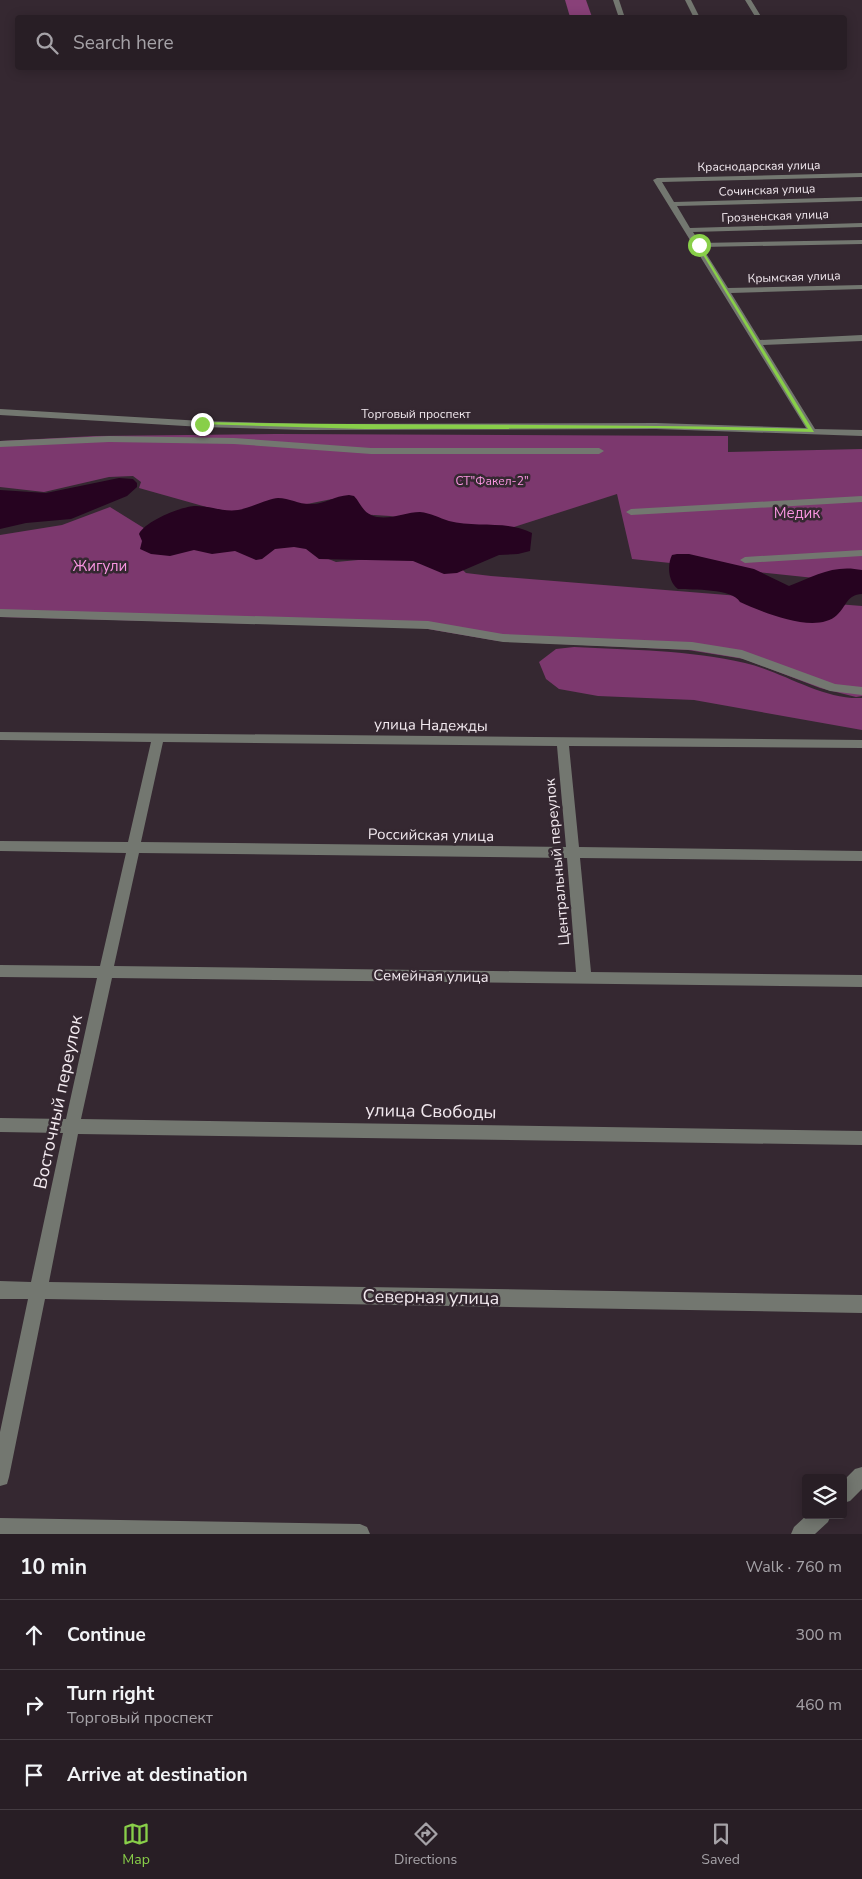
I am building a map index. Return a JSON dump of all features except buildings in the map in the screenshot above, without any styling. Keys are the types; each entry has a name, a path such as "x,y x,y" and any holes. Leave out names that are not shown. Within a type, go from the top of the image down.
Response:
{"street":[{"path":"616,0 621,15"},
{"path":"688,0 696,15"},
{"path":"748,0 757,15"},
{"name":"Краснодарская улица","path":"673,204 658,180 862,175"},
{"name":"Сочинская улица","path":"673,204 862,199"},
{"path":"673,204 812,431"},
{"name":"Грозненская улица","path":"688,230 862,225"},
{"path":"699,245 862,242"},
{"name":"Крымская улица","path":"726,291 862,287"},
{"path":"758,343 862,338"},
{"name":"Торговый проспект","path":"0,412 202,424 601,426 862,434"},
{"path":"0,444 110,438 234,441 371,451 599,451"},
{"path":"631,512 862,499"},
{"path":"745,560 862,553"},
{"path":"0,613 428,625 503,638 692,646 742,654 834,688 862,691"},
{"name":"улица Надежды","path":"0,736 563,743 862,744"},
{"name":"Восточный переулок","path":"0,1477 72,1126 158,737"},
{"name":"Центральный переулок","path":"563,743 584,978"},
{"name":"Российская улица","path":"0,846 862,856"},
{"name":"Семейная улица","path":"0,971 862,981"},
{"name":"улица Свободы","path":"0,1125 862,1138"},
{"name":"Северная улица","path":"0,1290 862,1304"},
{"path":"847,1490 862,1476"},
{"path":"802,1534 817,1519"},
{"path":"0,1528 360,1534"}],"green space":[{"path":"276,434 728,436 728,452 862,449 862,583 632,559 617,494 514,527 457,527 390,516 358,514 332,499 242,517 139,488 141,482 133,476 109,477 44,492 0,487 0,441 95,436"},
{"name":"Жигули","path":"110,507 147,530 189,549 308,545 321,556 336,562 369,559 452,560 466,573 491,576 862,606 862,696 856,697 820,688 744,659 688,650 498,641 422,628 0,617 0,535 62,525"},
{"path":"574,647 703,655 760,667 832,695 862,698 862,730 694,700 598,696 559,689 546,679 539,662 556,649"}],"shaded area":[{"path":"565,0 586,0 591,15 569,15"},
{"path":"119,478 133,479 137,483 137,487 127,496 71,519 26,523 0,529 0,490 46,493"},
{"path":"349,495 354,496 368,513 377,517 420,512 459,523 502,525 523,529 532,533 530,551 499,555 457,573 444,574 413,561 319,559 306,549 294,547 275,549 262,559 256,560 235,551 212,554 194,550 170,556 151,554 140,549 142,541 139,534 148,524 164,515 182,509 196,506 238,510 278,498 317,504"},
{"path":"689,554 754,569 789,586 833,570 862,570 862,594 853,596 837,615 828,621 816,623 789,620 740,602 736,597 729,594 678,589 670,578 669,568 672,555"}],"route":[{"path":"202,424 365,427 656,426 812,431 699,245"}],"park label":[{"name":"СТ\"Факел-2\"","path":"492,481"},
{"name":"Медик","path":"797,513"}]}
